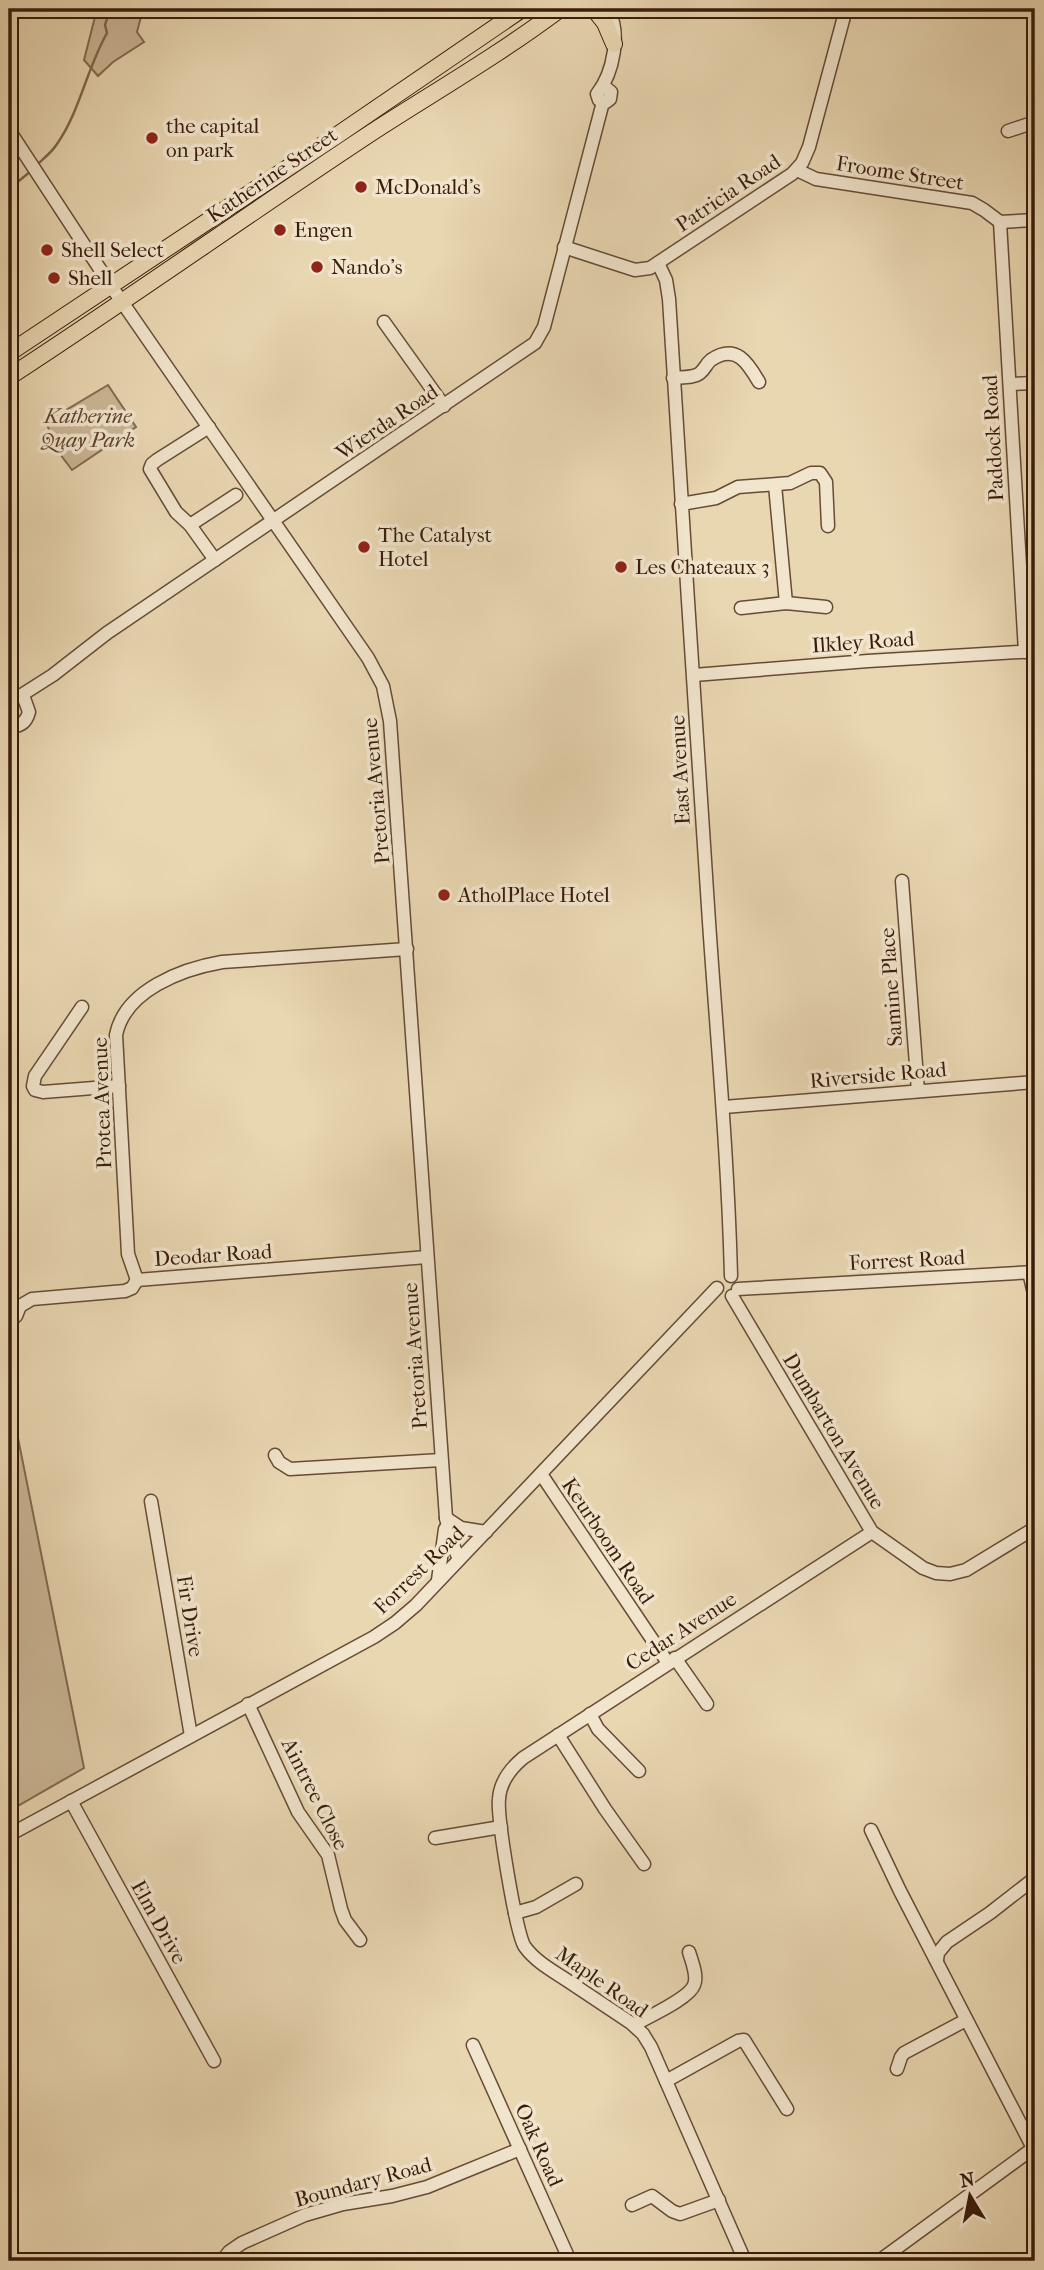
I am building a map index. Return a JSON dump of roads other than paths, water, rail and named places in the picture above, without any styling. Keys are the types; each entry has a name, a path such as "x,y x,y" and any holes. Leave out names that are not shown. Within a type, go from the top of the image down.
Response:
{"main road":[{"name":"Katherine Street","path":"9,353 522,9"},
{"name":"Katherine Street","path":"9,377 560,9"},
{"path":"594,9 605,23 614,44"},
{"path":"9,365 106,300 123,303"}],"street":[{"name":"Wierda Road","path":"12,695 53,676 107,633 530,348 539,339 605,94 615,27 608,9"},
{"name":"Patricia Road","path":"564,247 635,270 645,269 797,170 808,147 846,9"},
{"path":"1008,131 1035,122"},
{"name":"Pretoria Avenue","path":"9,130 111,286 368,658 383,686 390,721 446,1518 459,1559"},
{"name":"Froome Street","path":"797,170 823,180 972,204 979,206 1000,222"},
{"path":"1000,222 1035,220"},
{"name":"Paddock Road","path":"1000,222 1030,651"},
{"name":"East Avenue","path":"658,263 667,286 711,955 724,1107 731,1276"},
{"path":"384,321 444,406"},
{"path":"673,378 698,375 715,358 724,355 740,356 749,363 758,382"},
{"path":"1010,384 1035,383"},
{"path":"209,427 157,460 150,469 176,512 190,525 215,561"},
{"path":"681,504 716,498 738,487 790,483 811,473 820,473 825,482 828,526"},
{"path":"775,485 786,603"},
{"path":"190,525 236,495"},
{"path":"741,608 786,603 826,607"},
{"name":"Ilkley Road","path":"694,675 1030,651"},
{"name":"Wierda Road","path":"9,726 15,727 25,721 29,708 53,676"},
{"path":"12,695 24,698 29,708"},
{"name":"Samine Place","path":"902,881 918,1091"},
{"name":"Protea Avenue","path":"137,1280 128,1254 116,1035 120,1021 131,1005 173,976 197,967 222,962 407,949"},
{"path":"82,1007 36,1076 33,1086 35,1090 43,1092 119,1086"},
{"name":"Riverside Road","path":"724,1107 1035,1082"},
{"name":"Deodar Road","path":"16,1316 20,1306 32,1299 125,1291 132,1288 137,1280 427,1257"},
{"path":"1032,1272 1035,1298"},
{"name":"Forrest Road","path":"735,1293 1032,1272"},
{"path":"726,1275 737,1281 735,1293 723,1296 717,1288 719,1280 726,1275"},
{"name":"Forrest Road","path":"9,1835 363,1643 395,1623 416,1605 717,1288"},
{"name":"Dumbarton Avenue","path":"735,1293 872,1532 923,1568 950,1574 966,1570 1035,1528"},
{"path":"275,1455 282,1465 290,1469 441,1460"},
{"name":"Keurboom Road","path":"541,1474 671,1660 707,1704"},
{"name":"Fir Drive","path":"151,1501 191,1736"},
{"path":"446,1518 467,1530 486,1532"},
{"path":"438,1581 446,1518"},
{"name":"Cedar Avenue","path":"514,1766 671,1660 872,1532"},
{"name":"Aintree Close","path":"248,1704 298,1812 328,1855 345,1920 360,1940"},
{"path":"590,1714 598,1729 639,1771"},
{"path":"558,1735 605,1810 644,1864"},
{"name":"Maple Road","path":"514,1766 507,1776 498,1801 519,1935 531,1954 634,2025 648,2041 745,2261"},
{"name":"Elm Drive","path":"71,1801 214,2061"},
{"path":"435,1838 501,1827"},
{"path":"871,1830 966,2020 1034,2147 885,2259"},
{"path":"937,1960 938,1953 947,1942 1035,1878"},
{"path":"515,1913 536,1907 576,1884"},
{"path":"634,2025 684,1997 692,1989 695,1978 689,1952"},
{"path":"897,2068 904,2053 966,2020"},
{"path":"666,2081 744,2040 787,2109"},
{"name":"Oak Road","path":"473,2045 570,2261"},
{"name":"Boundary Road","path":"222,2261 242,2243 305,2215 343,2204 427,2187 520,2149"},
{"path":"632,2205 652,2196 672,2211 685,2213 719,2200"}],"waterway":[{"path":"38,164 55,147 72,118 107,33 105,25 110,9"},
{"path":"9,189 31,171"}],"place":[{"name":"the capital on park","path":"152,138"},
{"name":"McDonald's","path":"361,187"},
{"name":"Engen","path":"280,230"},
{"name":"Shell Select","path":"47,250"},
{"name":"Nando's","path":"317,267"},
{"name":"Shell","path":"54,278"},
{"name":"The Catalyst Hotel","path":"364,547"},
{"name":"Les Chateaux 3","path":"621,567"},
{"name":"AtholPlace Hotel","path":"444,895"}],"park label":[{"name":"Katherine Quay Park","path":"88,428"}]}
